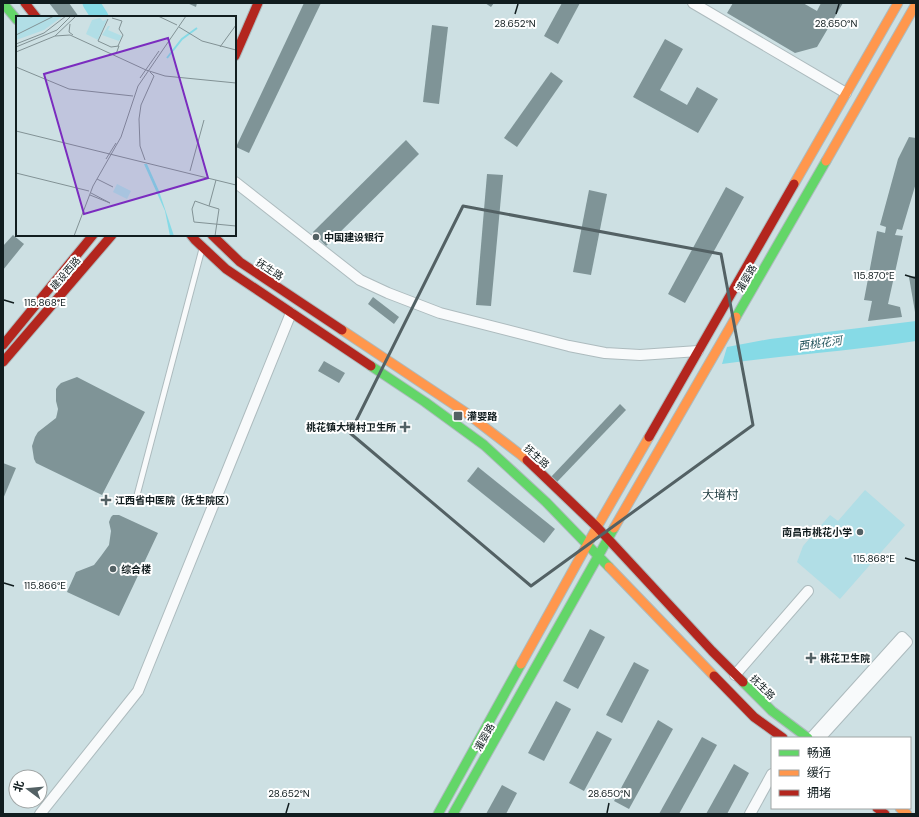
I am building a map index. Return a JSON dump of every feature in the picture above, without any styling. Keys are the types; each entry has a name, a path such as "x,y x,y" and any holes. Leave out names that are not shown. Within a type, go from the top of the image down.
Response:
{"main road":[{"path":"3,3 16,19"},
{"path":"25,3 35,16"},
{"path":"236,36 250,3"},
{"path":"236,54 258,3"},
{"name":"灌婴路","path":"438,814 597,527 898,3"},
{"name":"灌婴路","path":"453,814 608,539 916,4"},
{"name":"建设西路","path":"3,344 92,236"},
{"name":"建设西路","path":"3,362 111,236"},
{"path":"192,236 226,269 425,402 484,445 546,502 588,544 754,717 782,737"},
{"name":"抚生路","path":"213,236 240,262 465,412 521,455 597,527 706,646 735,675 772,711 807,737"}],"street":[{"path":"693,3 846,93"},
{"path":"236,183 360,280 388,293 440,313 569,346 605,353 640,355 698,350"},
{"path":"40,814 138,691 291,313"},
{"path":"735,675 808,591"},
{"path":"812,737 902,637 907,642 821,737"},
{"path":"750,814 771,776"}],"lane":[{"path":"136,499 202,247"}],"highlighted area":[{"path":"463,206 721,254 753,425 531,586 350,433"}],"shaded area":[{"path":"865,490 905,525 840,599 797,562 803,546 830,515 838,521"}],"water":[{"path":"916,321 916,341 868,348 722,364 727,347 770,339"}],"building":[{"path":"49,3 69,3 78,16 59,16"},
{"path":"187,3 197,3 196,7"},
{"path":"304,3 321,3 249,153 236,147"},
{"path":"485,3 494,3 491,7"},
{"path":"562,3 580,3 558,44 544,36"},
{"path":"733,3 803,3 817,11 821,3 843,3 817,47 795,53 727,13"},
{"path":"432,25 448,27 439,104 423,102"},
{"path":"665,39 683,49 660,90 687,105 697,87 718,99 698,133 633,97"},
{"path":"551,72 563,81 517,147 504,138"},
{"path":"909,137 916,138 916,183 902,230 897,229 895,235 903,236 888,304 900,307 902,317 868,321 872,301 864,300 877,231 885,233 886,227 880,225 898,159"},
{"path":"406,140 419,154 326,246 313,232"},
{"path":"487,174 503,175 491,306 476,305"},
{"path":"726,187 744,197 685,303 668,294"},
{"path":"589,190 607,194 591,275 573,272"},
{"path":"13,235 24,244 3,270 3,246"},
{"path":"916,276 916,312 915,312 909,277"},
{"path":"373,297 399,317 394,324 368,304"},
{"path":"324,361 345,373 339,383 318,371"},
{"path":"77,377 145,412 102,495 36,463 34,459 32,446 35,437 38,432 56,418 58,409 56,389 61,383"},
{"path":"620,404 626,410 557,482 551,477"},
{"path":"3,463 16,468 3,499"},
{"path":"478,467 555,529 544,543 467,481"},
{"name":"综合楼","path":"113,515 119,515 158,533 119,616 67,592 76,572 94,565 109,545 111,531 109,522"},
{"path":"590,629 605,637 578,689 563,681"},
{"path":"634,662 649,670 622,723 606,715"},
{"path":"556,701 571,709 544,761 528,753"},
{"path":"658,720 673,729 629,809 614,801"},
{"path":"597,731 612,739 584,791 569,783"},
{"path":"702,737 717,745 679,814 659,814"},
{"path":"734,764 749,773 727,814 706,814"},
{"path":"502,785 517,793 506,814 486,814"}],"waterway":[{"name":"西桃花河","path":"91,3 99,16"}],"traffic: fast":[{"path":"3,3 16,19"},
{"path":"736,317 826,161"},
{"path":"371,366 425,402 484,445 546,502 609,567"},
{"path":"453,814 614,528"},
{"path":"438,814 521,664"},
{"path":"743,682 772,711 807,737"}],"traffic: slow":[{"path":"794,184 898,3"},
{"path":"826,161 916,4"},
{"path":"614,528 736,317"},
{"path":"342,330 465,412 527,460"},
{"path":"521,664 649,437"},
{"path":"609,567 714,676"},
{"path":"901,809 907,814"}],"traffic: jam":[{"path":"25,3 35,16"},
{"path":"236,54 258,3"},
{"path":"649,437 794,184"},
{"path":"3,345 92,236"},
{"path":"3,362 111,236"},
{"path":"192,236 226,269 371,366"},
{"path":"213,236 240,262 342,330"},
{"path":"527,460 597,527 712,651 743,682"},
{"path":"714,676 754,717 782,737"},
{"path":"878,809 885,814"}],"place":[{"name":"中国建设银行","path":"316,237"},
{"name":"灌婴路","path":"458,416"},
{"name":"桃花镇大塉村卫生所","path":"405,427"},
{"name":"江西省中医院（抚生院区）","path":"106,500"},
{"name":"南昌市桃花小学","path":"860,532"},
{"name":"综合楼","path":"113,569"},
{"name":"桃花卫生院","path":"811,658"}],"district":[{"name":"大塉村","path":"720,495"}]}
